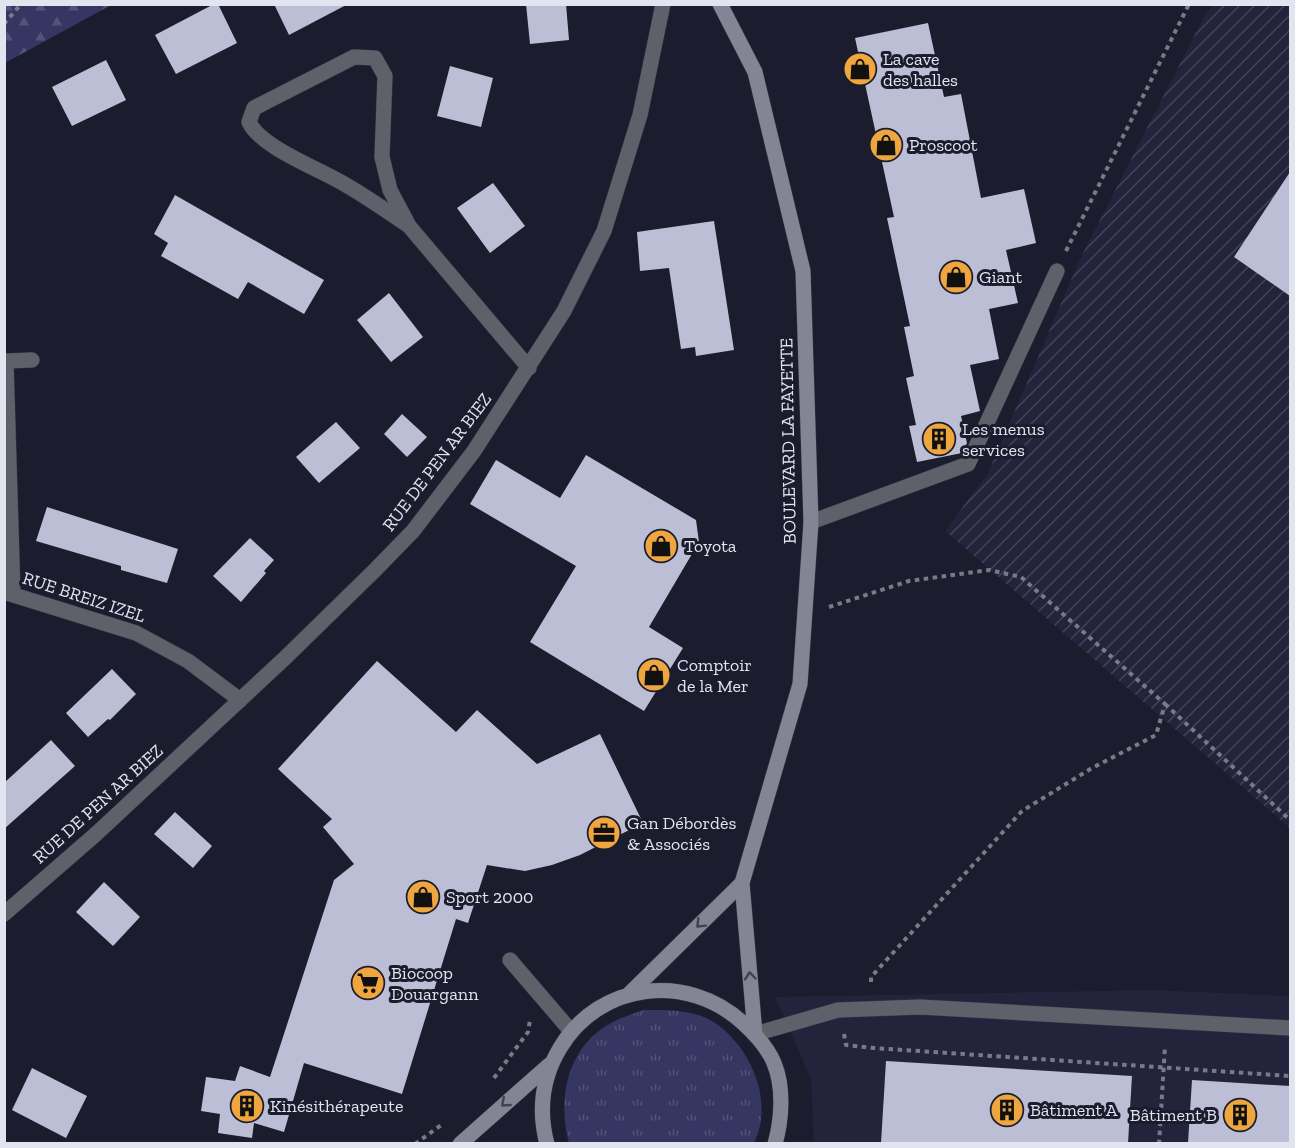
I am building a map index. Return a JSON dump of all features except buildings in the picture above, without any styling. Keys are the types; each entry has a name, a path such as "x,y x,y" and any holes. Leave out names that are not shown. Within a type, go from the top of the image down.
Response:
{"main road":[{"name":"BOULEVARD LA FAYETTE","path":"720,4 754,72 803,271 811,522 800,684 742,883 755,1034"},
{"name":"BOULEVARD LA FAYETTE","path":"630,993 742,883"},
{"path":"460,1143 549,1065 570,1030 589,1014 630,993 664,989 698,995 729,1011 755,1034 774,1063 780,1094 780,1125 775,1143"},
{"path":"547,1143 542,1127 542,1095 549,1065"}],"street":[{"name":"RUE DE PEN AR BIEZ","path":"4,914 96,834 240,700 413,531 474,451 564,311 604,231 640,115 663,4"},
{"path":"409,226 346,185 271,144 253,131 249,122 254,108 354,57 375,58 385,76 382,157 390,190 409,226 529,368"},
{"path":"811,522 968,464 1057,271"},
{"path":"9,593 6,361 32,360"},
{"name":"RUE BREIZ IZEL","path":"9,593 136,633 188,661 240,700"},
{"path":"510,960 570,1030"},
{"path":"755,1034 838,1010 920,1007 1290,1028"}],"path":[{"path":"4,24 21,4"},
{"path":"1057,271 1189,4"},
{"path":"805,614 909,581 989,570 1021,577 1165,704 1290,820"},
{"path":"873,1009 871,977 1022,811 1092,768 1156,735 1165,704"},
{"path":"487,1085 510,1059 528,1032 535,988"},
{"path":"838,1010 846,1045 1163,1069 1290,1076"},
{"path":"1159,1143 1166,1021"}],"shaded area":[{"path":"1213,5 1290,5 1290,828 945,531 988,473 1081,257 1206,13"},
{"path":"1152,990 1290,996 1290,1143 814,1143 811,1079 775,997"}],"green space":[{"path":"5,4 111,4 111,5 5,63"},
{"path":"643,1010 696,1014 726,1031 738,1044 748,1059 760,1092 762,1109 760,1126 754,1143 569,1143 564,1109 569,1075 576,1059 585,1044 597,1032 616,1020"}],"place":[{"name":"La cave des halles","path":"860,69"},
{"name":"Proscoot","path":"886,145"},
{"name":"Giant","path":"956,277"},
{"name":"Les menus services","path":"939,439"},
{"name":"Toyota","path":"661,546"},
{"name":"Comptoir de la Mer","path":"654,675"},
{"name":"Gan Débordès & Associés","path":"604,833"},
{"name":"Sport 2000","path":"423,897"},
{"name":"Biocoop Douargann","path":"368,983"},
{"name":"Kinésithérapeute","path":"247,1106"},
{"name":"Bâtiment A","path":"1007,1110"},
{"name":"Bâtiment B","path":"1240,1115"}]}
